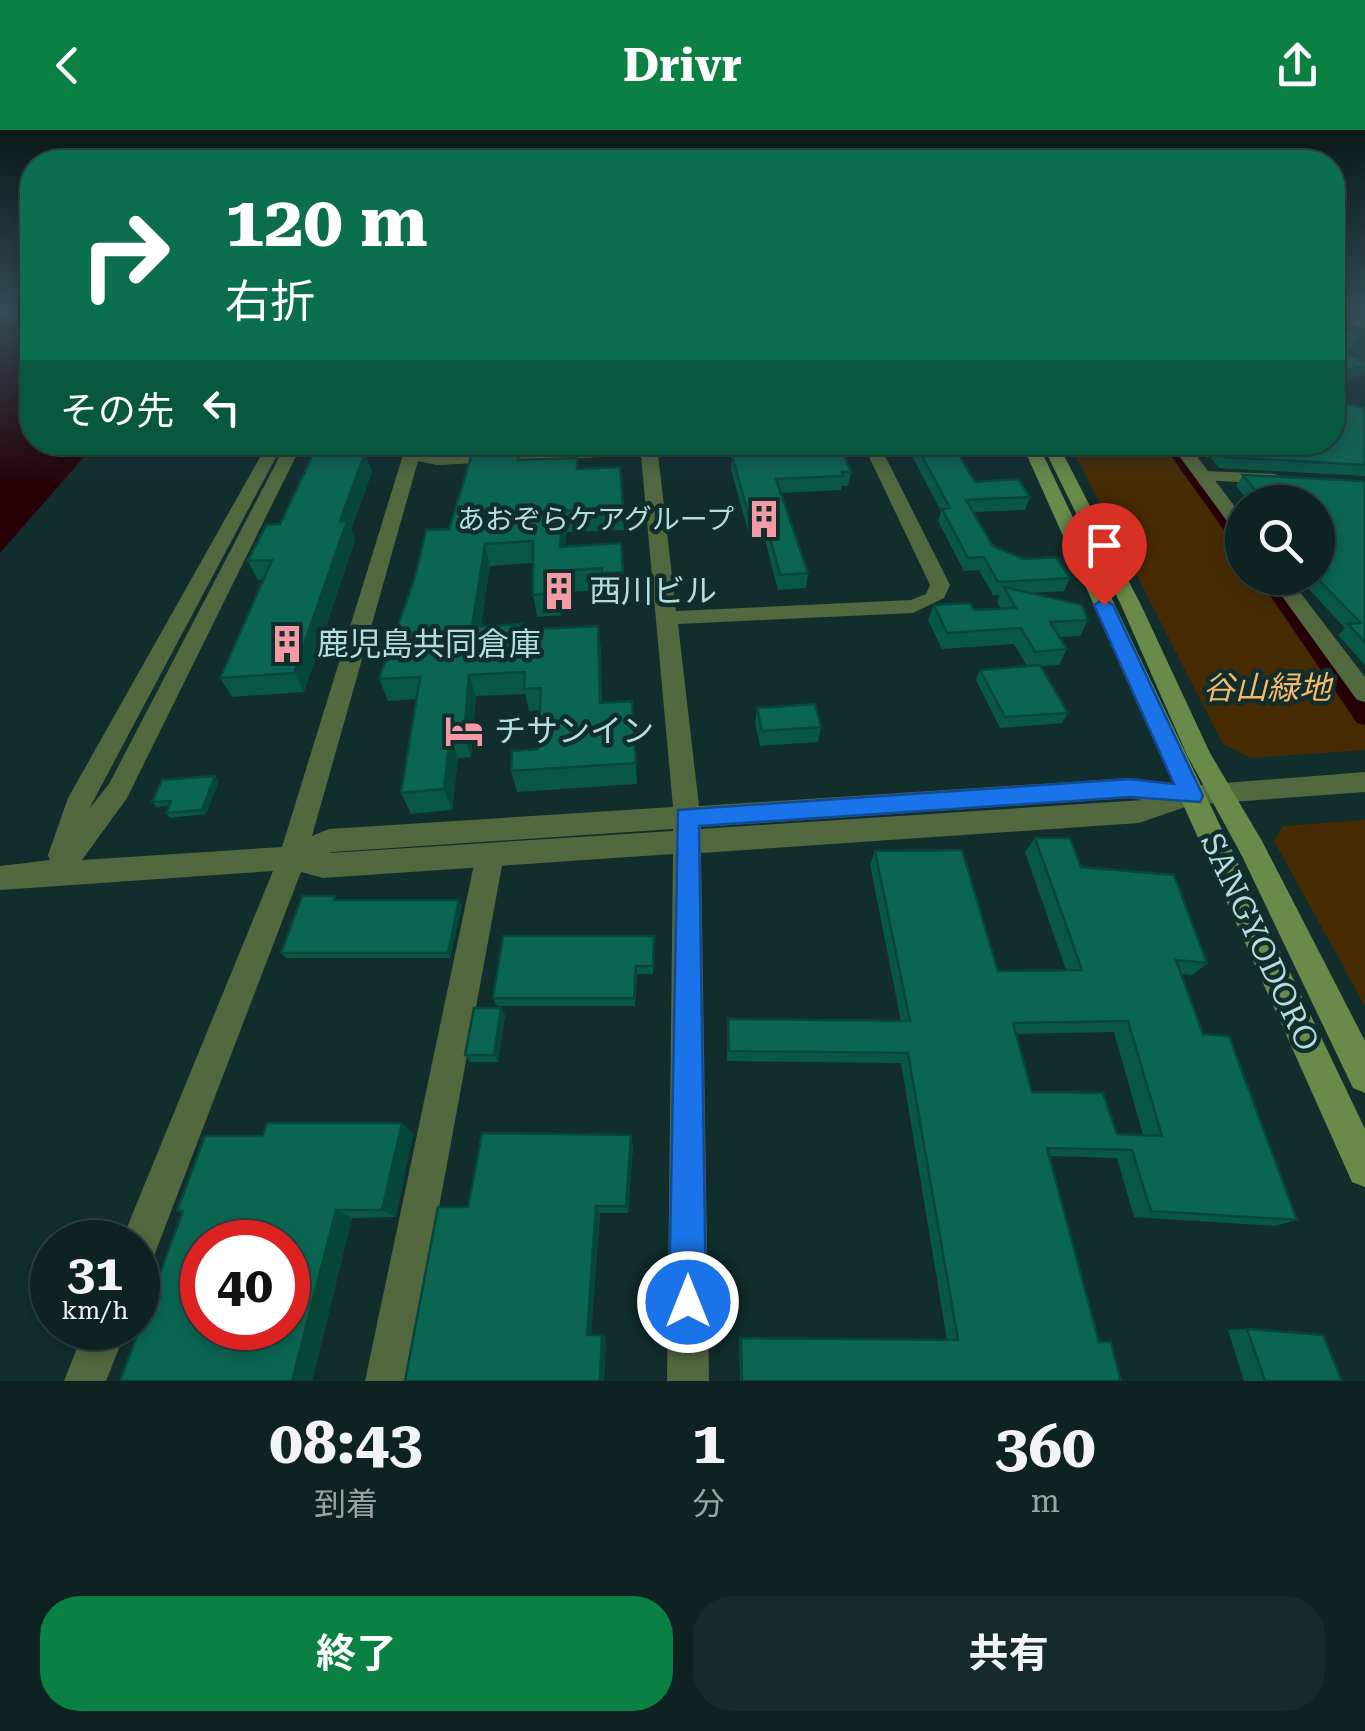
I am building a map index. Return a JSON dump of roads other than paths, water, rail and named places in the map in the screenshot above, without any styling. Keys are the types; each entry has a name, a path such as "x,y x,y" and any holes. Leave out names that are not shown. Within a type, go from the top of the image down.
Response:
{"main road":[{"name":"SANGYODORO","path":"1036,455 1206,794 1365,1076"},
{"name":"SANGYODORO","path":"1054,455 1206,794 1365,1169"}],"street":[{"path":"56,874 77,806 269,455"},
{"path":"56,874 118,791 288,455"},
{"path":"149,1220 292,858 411,455"},
{"path":"426,455 437,460 507,455"},
{"path":"649,455 687,829 688,1381"},
{"path":"667,618 913,606 934,598 940,585 876,455"},
{"path":"1187,455 1225,505"},
{"path":"1204,476 1295,480"},
{"path":"1292,595 1365,694"},
{"path":"292,858 329,840 1139,812 1206,794 1365,782"},
{"path":"0,878 292,858 323,866 490,855 687,829"},
{"path":"386,1381 490,855"},
{"path":"85,1381 97,1350"}],"waterway":[{"path":"1178,455 1225,520"},
{"path":"1279,595 1365,717"}],"place":[{"name":"あおぞらケアグループ","path":"764,519"},
{"name":"西川ビル","path":"559,591"},
{"name":"鹿児島共同倉庫","path":"287,644"},
{"name":"チサンイン","path":"464,731"}],"park label":[{"name":"谷山緑地","path":"1267,688"}]}
